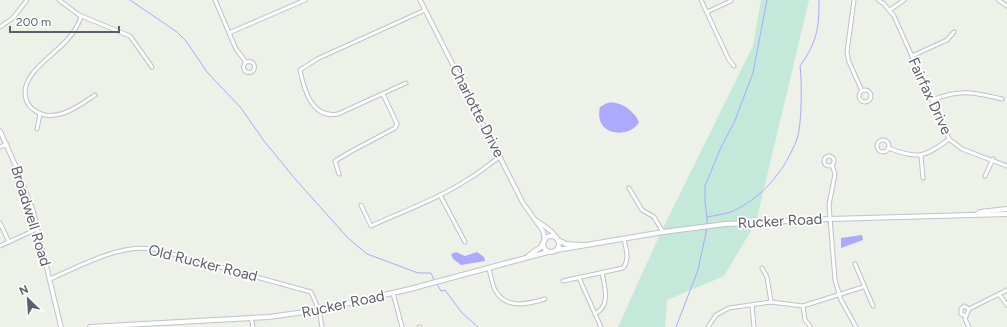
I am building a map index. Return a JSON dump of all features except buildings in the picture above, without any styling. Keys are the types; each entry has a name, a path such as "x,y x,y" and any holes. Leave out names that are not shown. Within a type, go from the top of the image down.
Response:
{"main road":[{"name":"Rucker Road","path":"977,214 980,212 1007,209"},
{"name":"Rucker Road","path":"557,250 663,232 712,226 830,218 977,214 980,216 1007,214"},
{"path":"550,236 557,239 559,246 557,250 548,252 544,247 544,241 550,236"},
{"name":"Rucker Road","path":"557,239 566,244 585,246"},
{"name":"Rucker Road","path":"521,260 534,253 544,241"},
{"name":"Rucker Road","path":"90,327 251,317 319,310 489,269 548,252"}],"street":[{"path":"0,28 13,18 27,0"},
{"path":"59,0 81,16 130,36 152,67"},
{"path":"215,0 236,49 246,62"},
{"path":"229,33 296,2 305,0"},
{"name":"Charlotte Drive","path":"420,0 526,210 543,230 544,241"},
{"path":"701,0 729,60 734,66"},
{"path":"707,12 731,0"},
{"path":"854,0 847,52 849,62 862,91"},
{"name":"Fairfax Drive","path":"878,0 890,10 949,139 962,149 993,159 1007,166"},
{"path":"890,10 904,0"},
{"path":"998,0 1007,6"},
{"path":"406,83 338,114 329,116 323,114 312,102 302,82 300,70 317,59 425,10"},
{"path":"81,16 70,37 33,73 27,82 25,93 28,103 40,114 51,116 61,114 95,95"},
{"path":"912,56 948,40 954,32"},
{"path":"862,91 868,91 870,94 870,99 867,102 860,100 859,94 862,91"},
{"path":"932,100 964,91 976,92 1002,99"},
{"path":"339,174 335,161 395,128 397,124 383,94"},
{"path":"37,130 40,114"},
{"name":"Broadwell Road","path":"0,131 26,189 61,327"},
{"path":"888,148 908,155 920,156 932,152 949,139"},
{"path":"886,140 889,145 888,148 886,151 880,151 877,146 878,142 886,140"},
{"path":"0,147 7,144"},
{"path":"920,156 924,178"},
{"path":"361,205 371,226 440,195 471,178 485,166 500,157"},
{"path":"985,176 993,159"},
{"path":"832,165 835,174 829,206 834,274 839,296 848,315 856,327"},
{"path":"629,188 640,208 654,217 663,232"},
{"path":"440,195 465,242"},
{"name":"Charlotte Drive","path":"536,221 551,231 557,239"},
{"path":"0,223 9,242"},
{"path":"0,246 37,229"},
{"path":"563,281 623,268 627,263 624,239"},
{"name":"Old Rucker Road","path":"50,279 112,253 131,248 146,248 174,254 311,292 319,310"},
{"path":"855,264 863,287 873,306"},
{"path":"762,268 767,276 771,302"},
{"path":"489,269 495,291 510,302 528,304 545,299"},
{"path":"595,314 601,310 605,303 606,295 602,273"},
{"path":"579,278 601,327"},
{"path":"708,327 716,315 724,310 771,302 803,306 839,296 863,287"},
{"path":"969,327 965,319 969,309 1007,290"},
{"path":"393,293 402,327"},
{"path":"999,294 1007,305"},
{"path":"752,305 754,327"},
{"path":"803,306 805,320 810,326"},
{"path":"966,316 961,314 961,309 964,306 969,309"},
{"path":"319,310 322,327"},
{"path":"251,317 253,327"},
{"path":"178,322 178,327"}],"green space":[{"path":"761,0 809,0 756,222 724,276 667,300 665,327 618,327 661,232 753,46"}],"shaded area":[{"path":"607,103 617,103 626,107 634,114 639,122 628,131 621,133 607,129 602,124 599,117 600,107"},
{"path":"862,235 863,240 841,248 841,238"},
{"path":"456,252 465,256 477,252 484,257 485,261 461,265 453,259 451,254"}],"waterway":[{"path":"130,0 177,32 186,41 207,72 241,108 264,141 296,180 348,238 367,254 418,273 431,273 434,280"},
{"path":"707,217 705,186 722,145 734,123 753,73 767,0"},
{"path":"707,225 707,217 734,211 757,196 781,170 792,150 799,132 801,114 800,66 810,50 816,35 819,0"},
{"path":"676,327 698,270 707,228"},
{"path":"437,284 441,291 445,290 462,313 478,327"}]}
